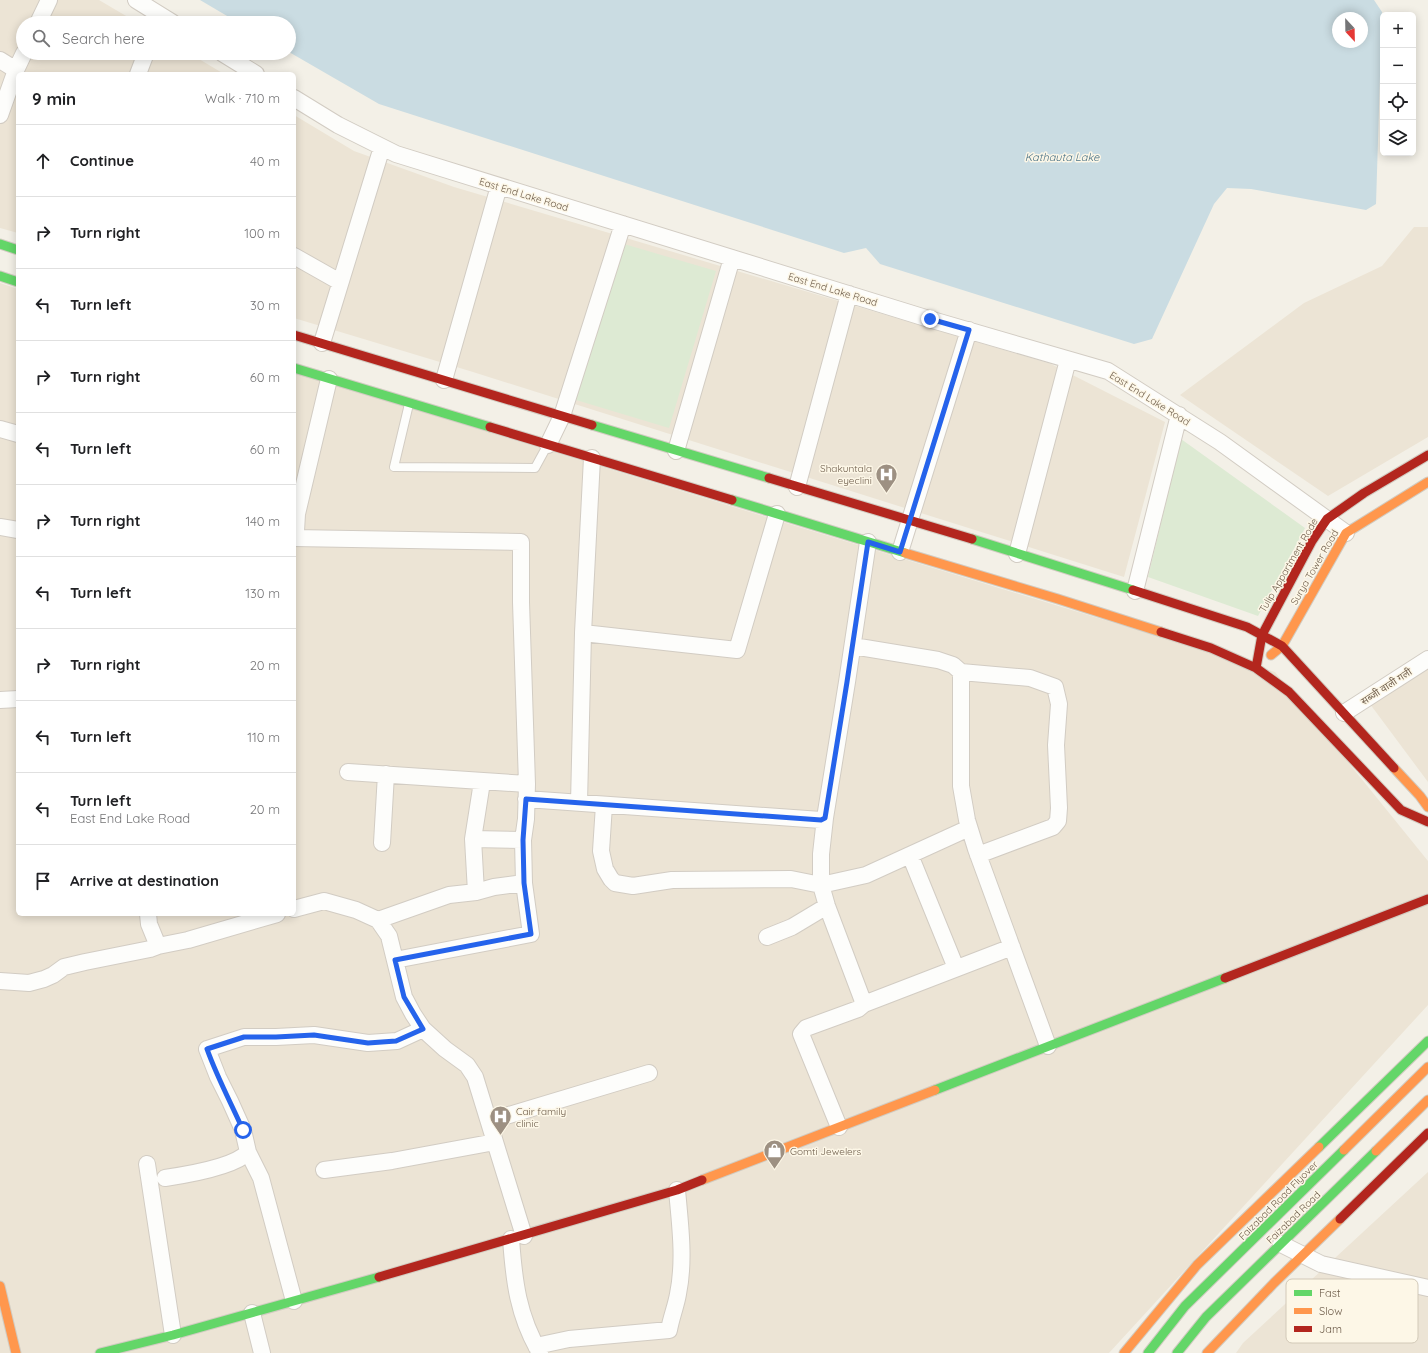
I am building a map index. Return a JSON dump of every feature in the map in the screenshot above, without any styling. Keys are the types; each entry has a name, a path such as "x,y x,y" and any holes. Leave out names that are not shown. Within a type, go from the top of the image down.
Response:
{"main road":[{"path":"0,244 16,249"},
{"path":"0,276 16,281"},
{"path":"296,336 910,521 1247,627 1282,646 1420,796 1428,807"},
{"path":"296,369 1058,599 1204,646 1256,668 1289,692 1401,810 1428,822"},
{"name":"Tulip Appartment Rode","path":"1256,668 1262,635 1312,541 1327,519 1364,493 1428,455"},
{"name":"Surya Tower Road","path":"1256,668 1282,646 1346,533 1428,482"},
{"path":"100,1353 173,1335 518,1238 677,1190 1428,899"},
{"path":"1124,1353 1198,1266 1428,1041"},
{"name":"Faizabad Road Flyover","path":"1148,1353 1185,1306 1428,1067"},
{"name":"Faizabad Road","path":"1177,1353 1206,1317 1428,1100"},
{"path":"1206,1353 1302,1255 1428,1133"},
{"path":"0,1286 5,1327 16,1353"}],"street":[{"path":"41,16 49,0"},
{"path":"136,0 158,16"},
{"path":"0,60 16,70"},
{"path":"0,115 21,60"},
{"path":"139,72 143,60"},
{"path":"233,60 253,72"},
{"name":"East End Lake Road","path":"296,99 338,125 396,154 849,294 1108,371 1220,442 1346,533"},
{"path":"322,343 382,147"},
{"path":"444,380 499,186"},
{"path":"548,445 562,416 623,224"},
{"path":"296,257 340,282"},
{"path":"676,450 732,258"},
{"path":"797,487 849,294"},
{"path":"900,552 969,330"},
{"path":"1017,554 1068,360"},
{"path":"296,531 298,514 329,379"},
{"path":"1135,591 1179,416"},
{"path":"0,429 16,433"},
{"path":"579,803 583,633 592,458"},
{"path":"583,633 737,650 776,514"},
{"path":"0,527 16,530"},
{"path":"296,537 521,542 521,602 527,792 523,840 524,883 531,934 395,960"},
{"path":"864,1004 827,906 821,885 821,854 825,818 868,542"},
{"path":"853,646 938,660 953,665 961,672 1030,678 1054,687 1059,704 1056,745 1059,808 1058,821 1053,827 978,855"},
{"name":"सब्जी वाली गली","path":"1344,713 1428,659"},
{"path":"961,672 961,786 969,828 1048,1046"},
{"path":"0,700 16,699"},
{"path":"348,772 482,782 579,803 821,820 825,818"},
{"path":"382,843 386,774"},
{"path":"476,892 473,839 482,782"},
{"path":"604,805 601,851 605,869 611,880 615,883 633,886 672,880 791,879 821,885 866,875 969,828"},
{"path":"473,839 523,840"},
{"path":"910,855 956,968"},
{"path":"378,920 449,895 476,892 524,883"},
{"path":"296,908 324,901 356,910 378,920 389,936 404,997 423,1029 467,1065 475,1078 495,1142 518,1238 514,1277 519,1302 538,1350 569,1339 669,1330 678,1294 681,1270 681,1231 677,1190"},
{"path":"767,937 792,927 827,906"},
{"path":"148,916 149,924 158,946"},
{"path":"0,981 29,983 53,976 64,967 188,940 270,916"},
{"path":"839,1127 801,1034 806,1028 858,1009 864,1004 1012,947"},
{"path":"294,1301 261,1178 248,1152 243,1130 218,1077 207,1049 244,1037 314,1035 368,1043 396,1041 423,1029"},
{"path":"489,1121 648,1073"},
{"path":"324,1170 392,1161 495,1142"},
{"path":"165,1178 213,1169 243,1158 248,1152"},
{"path":"147,1164 173,1335"},
{"path":"1281,1244 1321,1264 1388,1279"},
{"path":"1418,1286 1428,1288"},
{"path":"252,1313 262,1353"}],"lane":[{"path":"409,403 394,467 535,468 548,445"}],"shaded area":[{"path":"0,0 99,0 126,16 16,16 16,60 201,60 221,72 16,72 16,232 0,228"},
{"path":"296,116 354,151 454,187 1051,364 1165,422 1124,577 473,372 296,319"},
{"path":"1414,227 1428,227 1428,437 1328,496 1180,395 1304,303 1382,266"},
{"path":"0,283 16,288 16,916 296,916 296,374 1275,672 1428,861 1428,1005 1109,1353 0,1353"},
{"path":"1428,662 1428,782 1367,700"},
{"path":"1428,1172 1428,1353 1236,1353 1243,1343 1286,1303 1286,1343 1418,1343 1418,1279 1312,1279"}],"green space":[{"path":"624,244 716,271 669,428 576,400"},
{"path":"1181,439 1305,528 1258,616 1148,577"}],"water":[{"name":"Kathauta Lake","path":"200,0 1374,0 1382,12 1380,12 1380,76 1376,204 1366,210 1251,189 1227,188 1214,204 1152,339 1134,344 880,264 866,248 844,253 379,104 296,56 296,16 227,16"}],"traffic: fast":[{"path":"0,244 16,249"},
{"path":"0,276 16,281"},
{"path":"296,369 490,427"},
{"path":"592,425 769,478"},
{"path":"732,500 905,553"},
{"path":"972,539 1133,590"},
{"path":"935,1090 1225,978"},
{"path":"1319,1147 1428,1041"},
{"path":"1148,1353 1185,1306 1344,1150"},
{"path":"1177,1353 1206,1317 1376,1151"},
{"path":"100,1353 173,1335 379,1277"}],"traffic: slow":[{"path":"1271,655 1282,646 1346,533 1428,482"},
{"path":"905,553 1161,632"},
{"path":"1394,768 1428,807"},
{"path":"1344,1150 1428,1067"},
{"path":"702,1180 935,1090"},
{"path":"1376,1151 1428,1100"},
{"path":"1124,1353 1197,1265 1319,1147"},
{"path":"1207,1353 1274,1283 1340,1219"},
{"path":"0,1286 16,1353"}],"traffic: jam":[{"path":"296,336 592,425"},
{"path":"490,427 732,500"},
{"path":"1256,668 1262,635 1312,541 1327,519 1364,493 1428,455"},
{"path":"769,478 972,539"},
{"path":"1133,590 1247,627 1282,646 1394,768"},
{"path":"1161,632 1211,648 1256,668 1289,692 1401,810 1428,822"},
{"path":"1225,978 1428,899"},
{"path":"1340,1219 1428,1133"},
{"path":"379,1277 677,1190 702,1180"}],"place":[{"name":"Shakuntala eyeclini","path":"887,494"},
{"name":"Cair family clinic","path":"500,1136"},
{"name":"Gomti Jewelers","path":"774,1170"}],"route":[{"path":"243,1130 218,1077 207,1049 244,1037 314,1035 368,1043 396,1041 423,1029 404,997 395,960 531,934 524,883 523,840 526,819 526,799 821,820 825,818 868,542 900,552 969,330 930,319"}]}
